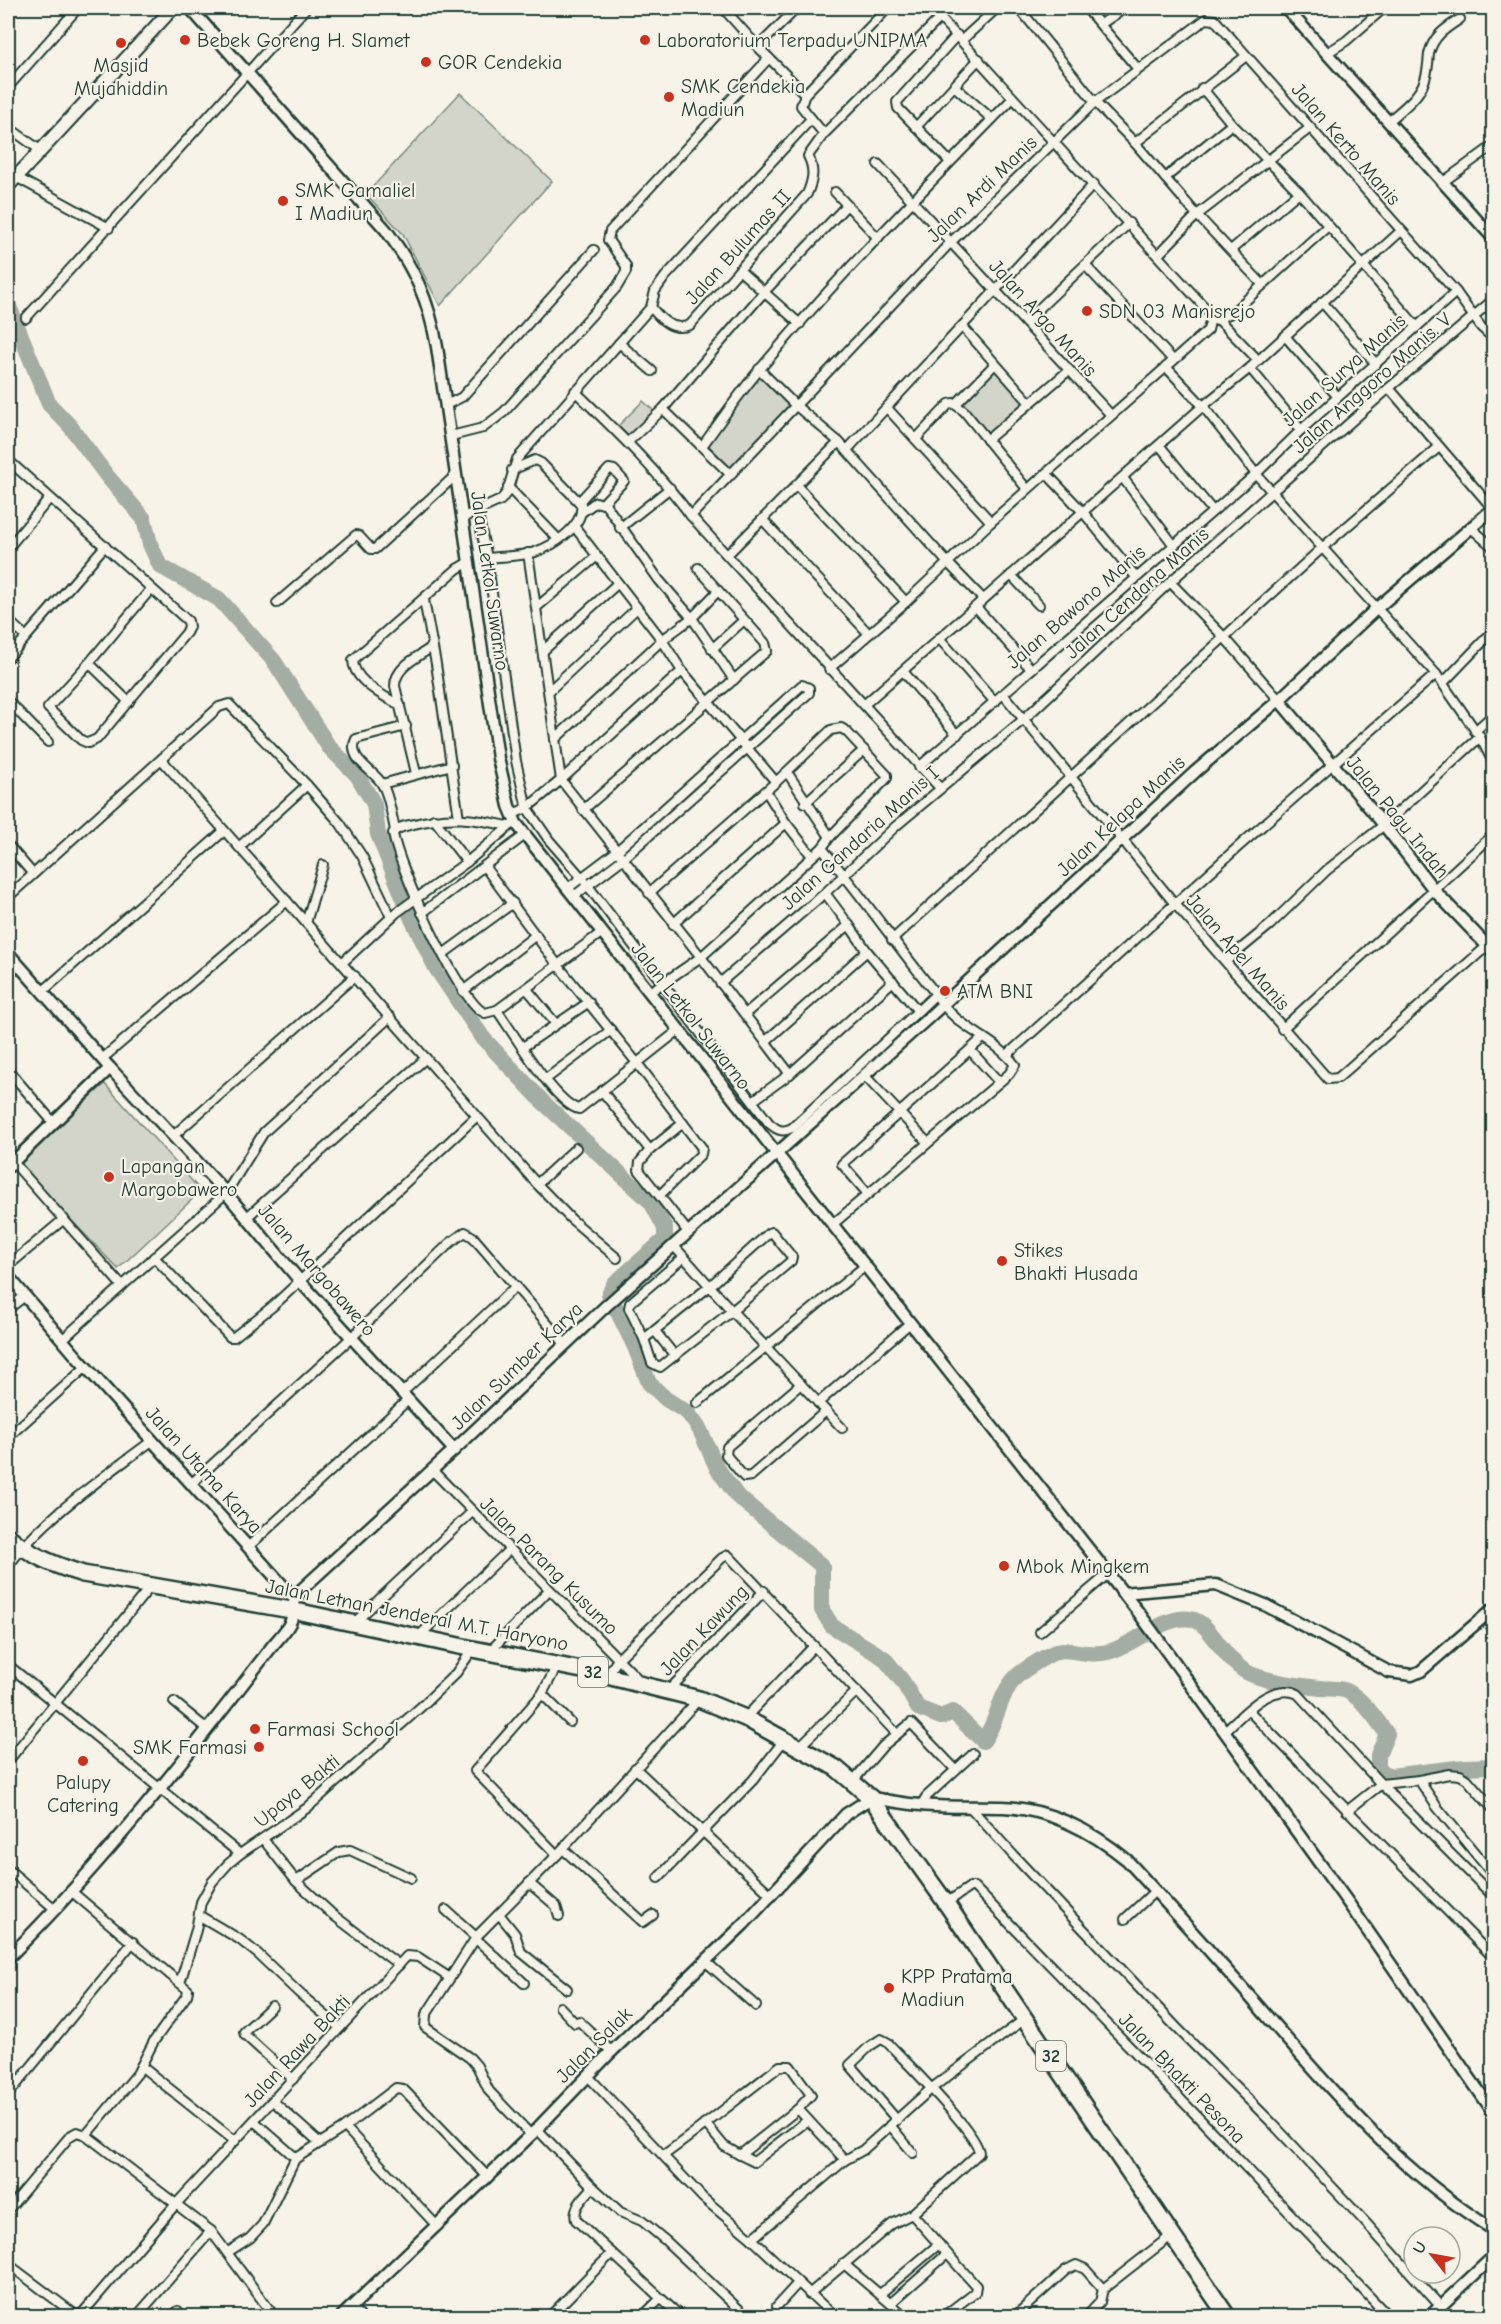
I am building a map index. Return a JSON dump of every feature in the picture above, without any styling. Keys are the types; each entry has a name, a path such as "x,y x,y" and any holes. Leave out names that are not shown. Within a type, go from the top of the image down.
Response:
{"highway":[{"name":"Jalan Letnan Jenderal M.T. Haryono","path":"8,1536 21,1548 51,1565 83,1574 151,1586 293,1604 353,1624 607,1676 699,1699 746,1718 836,1768 871,1798"},
{"name":"32","path":"871,1798 1026,2018 1227,2316"}],"main road":[{"path":"8,186 173,8"}],"street":[{"path":"8,87 78,8"},
{"name":"Jalan Letkol Suwarno","path":"190,8 354,192 405,256 420,286 431,315 498,758 512,821 571,892 1147,1624 1349,1904 1494,2113"},
{"path":"26,318 306,8"},
{"path":"723,8 805,94"},
{"path":"758,47 796,8"},
{"path":"824,134 801,106 805,94 888,8"},
{"path":"931,8 1094,184 1209,312 1214,321 1258,360"},
{"path":"950,162 898,108 897,102 959,38 997,8"},
{"path":"1019,8 1095,102 1135,142 1197,215 1262,284"},
{"path":"1086,8 1138,69"},
{"path":"1101,24 1125,8"},
{"path":"1286,8 1493,236"},
{"path":"1327,53 1346,41 1384,8"},
{"name":"Jalan Bulumas II","path":"651,308 665,323 684,328 690,325 807,194 813,174 813,166 808,156 824,134 940,18"},
{"name":"Jalan Ardi Manis","path":"691,516 951,242 1095,102 1204,21 1211,19"},
{"name":"Jalan Kerto Manis","path":"1211,19 1215,20 1456,292 1494,339"},
{"path":"1389,121 1420,91 1430,52 1441,31 1460,19"},
{"path":"1135,142 1246,56"},
{"path":"451,436 483,428 504,412 621,282 626,274 626,266 608,240 610,231 769,58"},
{"path":"916,127 979,59"},
{"path":"954,86 992,120"},
{"path":"1203,88 1232,124 1299,192 1417,327"},
{"path":"700,445 703,445 759,369 913,199 1013,98"},
{"path":"462,518 501,500 517,459 651,308 655,291 665,277 811,119"},
{"path":"1165,178 1232,124"},
{"path":"8,127 40,150"},
{"path":"1158,255 1197,215 1310,128"},
{"path":"1443,182 1494,145"},
{"name":"Jalan Argo Manis","path":"878,164 913,199 1111,415"},
{"path":"16,177 109,228"},
{"path":"847,450 1094,184"},
{"path":"835,192 878,238"},
{"path":"1231,250 1299,192"},
{"path":"628,442 663,409 764,292 848,205"},
{"path":"1025,322 1128,223"},
{"path":"829,669 906,602 1027,489 1208,330 1214,321 1233,312 1328,226"},
{"path":"865,704 1203,406 1250,368 1401,231"},
{"path":"446,405 462,398 594,250"},
{"path":"1085,265 1173,360"},
{"path":"739,270 800,324"},
{"name":"Jalan Surya Manis","path":"1256,474 1301,430 1456,292"},
{"name":"Jalan Anggoro Manis. V","path":"1272,491 1494,299"},
{"path":"1322,302 1376,364"},
{"path":"962,326 1030,403"},
{"path":"1285,336 1338,397"},
{"path":"619,343 652,371"},
{"path":"916,439 949,404 956,404 996,364"},
{"path":"1166,366 1203,406 1256,474 1436,674 1477,734 1494,764"},
{"path":"1250,368 1301,430"},
{"path":"759,369 795,405 847,450 983,599"},
{"path":"987,440 1068,370"},
{"path":"1389,388 1493,509"},
{"path":"575,391 628,442 670,488 691,516 940,788"},
{"path":"956,404 1027,489"},
{"path":"887,408 991,522"},
{"path":"663,409 731,475"},
{"path":"727,555 839,442"},
{"path":"1160,446 1212,510"},
{"path":"892,940 1069,776 1225,638 1322,548 1439,447"},
{"path":"8,460 188,621 189,627 186,633 97,739 88,743 81,740 48,708 151,589"},
{"path":"512,470 535,460 541,463 579,502 582,512"},
{"path":"579,502 609,469 614,470 624,481 605,501 606,505 620,528 659,580 692,618 734,680"},
{"path":"1046,473 1083,512 1136,577"},
{"name":"Jalan Bawono Manis","path":"919,766 1256,474"},
{"path":"277,603 356,536 359,536 371,549 375,549 456,475"},
{"path":"1123,478 1173,544"},
{"path":"797,486 906,602"},
{"path":"508,487 558,539"},
{"path":"620,528 670,488"},
{"name":"Jalan Cendana Manis","path":"1024,719 1170,582 1272,491"},
{"path":"8,548 50,498"},
{"path":"487,558 528,553 558,539 574,526 582,512 596,502 606,505"},
{"name":"Jalan Kelapa Manis","path":"776,1155 942,1006 1195,772 1279,700 1377,608 1493,509"},
{"path":"477,510 487,558 516,761 527,808 549,840 582,878 777,1130 786,1131 792,1128 936,994"},
{"path":"763,519 868,634"},
{"path":"574,526 662,640 682,671 776,782"},
{"path":"1470,527 1494,548"},
{"path":"8,658 105,546"},
{"path":"528,553 544,650 561,780 790,1074"},
{"path":"537,607 596,557"},
{"path":"400,705 377,693 358,674 353,666 353,660 469,561"},
{"path":"583,810 768,649 698,568"},
{"path":"1011,575 1039,605"},
{"path":"1170,582 1225,638 1279,700"},
{"path":"544,650 617,584"},
{"path":"555,739 662,640 692,618 718,591"},
{"path":"424,600 459,818"},
{"path":"975,607 1031,669"},
{"path":"549,691 637,608"},
{"path":"8,620 26,636"},
{"path":"712,649 744,621"},
{"path":"1443,683 1494,630"},
{"path":"939,638 994,702"},
{"path":"417,773 395,686 397,674 432,647"},
{"path":"89,663 129,702"},
{"path":"342,963 394,915 467,862 682,671"},
{"path":"903,671 957,735"},
{"path":"1007,1055 1436,674"},
{"path":"802,685 807,686 809,693 624,858 588,886 571,892 582,878 617,851 802,685"},
{"name":"Jalan Apel Manis","path":"1003,694 1175,904 1323,1075 1332,1080 1338,1078 1490,950"},
{"name":"Jalan Pagu Indah","path":"1279,700 1384,825 1434,890 1490,950"},
{"path":"8,701 48,742"},
{"path":"8,897 219,707 228,704 307,785 355,843 394,915"},
{"path":"1226,962 1270,925 1328,870 1384,825 1477,734 1494,714"},
{"name":"Jalan Gandaria Manis I","path":"720,983 825,893 940,788 1024,719"},
{"path":"406,726 356,739 354,742 356,755 360,763 382,784 395,830 393,838 414,901 463,991 480,1011 491,1013 497,1010 601,933"},
{"path":"649,893 766,791 831,730 838,728 846,731 887,775 887,778 822,848 701,957 650,992"},
{"path":"806,803 864,750"},
{"path":"162,760 537,1184 571,1219 616,1258"},
{"path":"382,784 452,765"},
{"path":"787,772 830,837"},
{"path":"239,847 307,785"},
{"path":"766,791 786,823 812,855"},
{"path":"395,830 434,819 512,821"},
{"path":"434,819 467,862"},
{"path":"673,924 786,823"},
{"path":"42,992 224,831"},
{"path":"1282,1029 1494,834"},
{"path":"422,913 525,835"},
{"path":"8,845 33,874"},
{"path":"822,848 936,994 942,1006 969,1030 1007,1055 1015,1067 832,1225"},
{"path":"306,922 323,865"},
{"path":"484,866 557,964 637,1063 703,1151 660,1196"},
{"path":"825,893 867,951 918,1011"},
{"path":"123,1286 64,1219 10,1165 106,1064 287,901"},
{"path":"443,954 513,903"},
{"path":"745,1014 849,925"},
{"path":"463,991 536,935"},
{"path":"766,1041 867,951"},
{"name":"Jalan Margobawero","path":"8,953 106,1064 226,1193 300,1281 454,1450"},
{"path":"173,1136 355,976"},
{"path":"754,1100 790,1074 893,981"},
{"path":"527,989 556,1024"},
{"path":"523,1047 589,1002"},
{"path":"497,1010 546,1079 564,1101 576,1109 584,1106 679,1030"},
{"path":"65,1343 154,1257 226,1193 264,1132 390,1017"},
{"path":"546,1079 611,1030"},
{"path":"868,1194 842,1164 982,1038"},
{"path":"970,1050 999,1082"},
{"path":"246,1218 426,1058"},
{"path":"8,1071 53,1122"},
{"path":"864,1075 927,1142"},
{"path":"602,1091 650,1150"},
{"path":"154,1257 231,1338 244,1331 300,1281 477,1116"},
{"path":"683,1123 650,1150 640,1162 639,1170 688,1232"},
{"path":"537,1184 576,1148"},
{"name":"Jalan Sumber Karya","path":"293,1604 565,1344 776,1155"},
{"path":"8,1266 64,1219"},
{"path":"192,1483 461,1234 467,1232 473,1236 565,1344"},
{"path":"644,1339 710,1286 769,1233 772,1232 792,1260 732,1311 675,1356 657,1367 652,1363 644,1339 629,1308 630,1303 684,1257"},
{"path":"674,1246 842,1428"},
{"path":"697,1403 865,1266"},
{"name":"Jalan Utama Karya","path":"8,1276 77,1358 249,1546 293,1604"},
{"path":"249,1546 405,1397 516,1286"},
{"path":"8,1309 25,1296"},
{"path":"818,1403 910,1323"},
{"path":"655,1331 675,1356"},
{"path":"8,1437 86,1367"},
{"path":"801,1384 727,1447 726,1455 744,1477 751,1476 826,1411"},
{"path":"8,1421 15,1430"},
{"path":"8,1566 21,1548 88,1490 153,1440"},
{"name":"Jalan Parang Kusumo","path":"432,1470 643,1684"},
{"path":"353,1624 472,1512"},
{"path":"418,1638 509,1550"},
{"path":"607,1676 618,1659 725,1555 731,1556 897,1734"},
{"path":"1040,1632 1108,1574"},
{"path":"1122,1593 1216,1585 1264,1605 1377,1667 1399,1674 1412,1675 1421,1671 1494,1608"},
{"path":"8,1761 151,1586"},
{"path":"490,1651 549,1590"},
{"name":"Jalan Kawung","path":"668,1691 764,1591"},
{"path":"8,1958 56,1909 159,1789 289,1625 293,1604"},
{"path":"746,1718 814,1646"},
{"name":"Upaya Bakti","path":"180,1983 200,1916 202,1899 212,1882 240,1854 307,1808 423,1705 456,1673 473,1649"},
{"path":"8,1665 240,1854"},
{"path":"557,1666 542,1694 475,1771 560,1852 643,1922 653,1915"},
{"path":"1225,1731 1248,1710 1266,1698 1282,1690 1298,1694 1381,1784 1494,1897"},
{"path":"799,1747 857,1691"},
{"path":"542,1694 570,1722"},
{"path":"699,1699 560,1852 476,1938 426,2015 425,2027 470,2058 477,2066 489,2091 623,2214 642,2221 746,2316"},
{"path":"174,1702 207,1729"},
{"path":"1248,1710 1494,1958"},
{"path":"853,1781 897,1734 913,1723 956,1769"},
{"path":"658,1878 753,1780 785,1739"},
{"path":"921,1805 926,1797 973,1754"},
{"path":"635,1768 771,1895"},
{"path":"1347,1811 1381,1784 1419,1780 1438,1775 1460,1775 1467,1779 1494,1810"},
{"path":"1419,1780 1437,1807 1494,1876"},
{"path":"871,1798 921,1805 1028,1810 1057,1818 1108,1845 1127,1860 1302,2057 1367,2126 1453,2204 1494,2230"},
{"name":"Jalan Salak","path":"342,2316 534,2132 771,1895 846,1814 871,1798"},
{"path":"970,1807 1160,2011 1272,2123 1441,2307"},
{"path":"263,1839 296,1881 332,1914 399,1965 412,1954 450,1978"},
{"path":"296,1881 339,1852 350,1850 411,1878"},
{"path":"8,1869 56,1909"},
{"path":"530,1883 556,1906 559,1916"},
{"name":"Jalan Bhakti Pesona","path":"946,1903 970,1887 974,1887 1388,2316"},
{"path":"1125,1918 1155,1891"},
{"path":"71,1892 188,1990 187,1995 154,2041 136,2074 86,2135"},
{"path":"446,1910 524,1983"},
{"path":"499,1914 515,1934 521,1952 567,1989"},
{"path":"200,1916 239,1939 258,1954 299,1994 340,2028"},
{"path":"8,2095 132,1942"},
{"path":"705,1961 756,2006"},
{"name":"Jalan Rawa Bakti","path":"78,2316 176,2204 399,1965"},
{"path":"272,2006 244,2032 293,2079"},
{"path":"560,2007 575,2023 579,2021 612,2052"},
{"path":"752,2239 844,2160 859,2154 932,2088 1026,2018"},
{"path":"809,2294 892,2224 912,2214 977,2156 979,2151 964,2127 932,2088 884,2039 870,2046 852,2062 851,2068 894,2123 913,2153"},
{"path":"664,2155 782,2065 790,2066 811,2095 798,2109 740,2155"},
{"path":"141,2066 235,2141"},
{"path":"588,2076 703,2198 752,2239 833,2316"},
{"path":"228,2252 250,2238 264,2224 296,2158 345,2127 389,2092 401,2088 487,2176"},
{"path":"273,2101 320,2143"},
{"path":"798,2109 844,2160"},
{"path":"705,2123 724,2146 754,2162 808,2120"},
{"path":"254,2121 296,2158"},
{"path":"345,2127 437,2226"},
{"path":"8,2210 70,2136 77,2132 86,2135 210,2231 274,2316"},
{"path":"593,2187 576,2208 575,2217 680,2316"},
{"path":"912,2214 976,2286 975,2292 944,2316"},
{"path":"137,2316 210,2231"},
{"path":"1087,2316 1100,2302 1103,2289 1172,2235"},
{"path":"880,2294 939,2244"},
{"path":"550,2316 612,2253"},
{"path":"891,2303 947,2254"},
{"path":"1430,2316 1494,2256"},
{"path":"8,2264 78,2316"},
{"path":"844,2264 905,2316"},
{"path":"1015,2316 1066,2270 1076,2265 1085,2270 1103,2289"},
{"path":"777,2306 798,2283"},
{"path":"646,2316 660,2299"},
{"path":"351,2307 360,2316"}],"shaded area":[{"path":"460,93 552,181 440,306 403,234 366,194"},
{"path":"995,367 1027,401 988,437 959,404"},
{"path":"759,374 790,404 732,469 707,444"},
{"path":"643,401 656,413 629,437 618,426"},
{"name":"Lapangan Margobawero","path":"105,1084 201,1191 118,1269 17,1163"}],"waterway":[{"path":"8,304 49,404 70,426 107,476 144,519 150,544 160,566 219,599 274,661 329,747 357,775 374,804 378,834 412,919 436,968 483,1038 544,1103 651,1202 665,1228 665,1239 614,1284 609,1294 635,1347 649,1383 666,1399 688,1413 700,1430 717,1468 737,1496 822,1566 822,1610 832,1626 884,1658 903,1682 918,1708 941,1717 953,1712 983,1741 1010,1684 1039,1661 1063,1650 1108,1652 1171,1621 1191,1619 1206,1628 1226,1654 1243,1670 1253,1675 1286,1683 1341,1689 1359,1699 1387,1734 1378,1755 1378,1770 1390,1776 1494,1766"}],"place":[{"name":"Bebek Goreng H. Slamet","path":"185,40"},
{"name":"Laboratorium Terpadu UNIPMA","path":"645,40"},
{"name":"Masjid Mujahiddin","path":"121,43"},
{"name":"GOR Cendekia","path":"426,62"},
{"name":"SMK Cendekia Madiun","path":"669,97"},
{"name":"SMK Gamaliel I Madiun","path":"283,201"},
{"name":"SDN 03 Manisrejo","path":"1087,311"},
{"name":"ATM BNI","path":"945,991"},
{"name":"Lapangan Margobawero","path":"109,1177"},
{"name":"Stikes Bhakti Husada","path":"1002,1261"},
{"name":"Mbok Mingkem","path":"1004,1566"},
{"name":"Farmasi School","path":"255,1729"},
{"name":"SMK Farmasi","path":"259,1747"},
{"name":"Palupy Catering","path":"83,1761"},
{"name":"KPP Pratama Madiun","path":"889,1988"}]}
